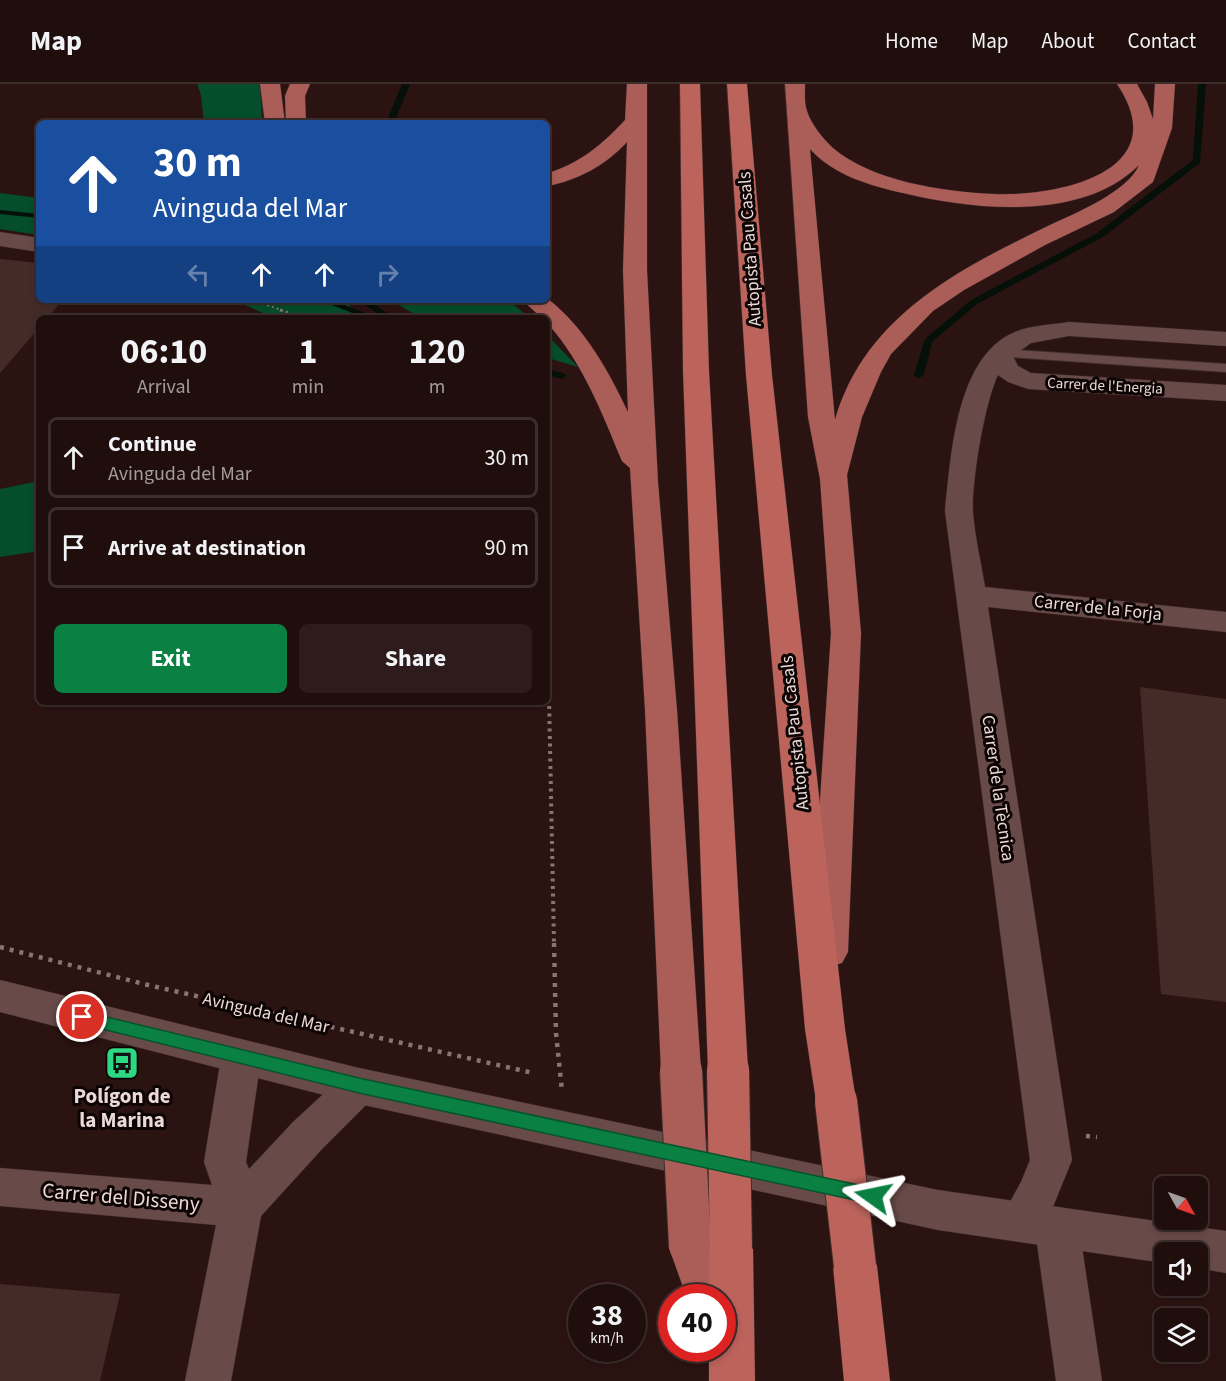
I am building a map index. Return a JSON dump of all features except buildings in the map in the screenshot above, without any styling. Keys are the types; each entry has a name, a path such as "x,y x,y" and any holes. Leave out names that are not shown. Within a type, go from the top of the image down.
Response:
{"highway":[{"path":"270,84 275,120"},
{"path":"296,120 295,96 300,84"},
{"path":"637,84 634,121 638,147 635,270 644,482 661,710 681,1071 717,1284"},
{"path":"690,84 697,383 728,1070 710,1247 710,1284"},
{"name":"Autopista Pau Casals","path":"737,84 759,375 825,1029 836,1101 867,1381"},
{"path":"795,84 821,417 834,479 846,633 825,1029"},
{"path":"797,111 821,149 856,171 882,181 934,195 965,199 1031,199 1084,190 1109,178 1130,164 1142,146 1144,126 1141,110 1127,84"},
{"path":"834,479 849,417 868,372 881,351 924,306 956,285 1037,240 1106,207 1145,177 1162,128 1165,84"},
{"path":"550,179 595,160 616,143 634,121"},
{"path":"539,303 579,347 611,400 644,482"}],"street":[{"path":"0,239 36,244"},
{"path":"1000,353 1024,337 1069,329 1226,339"},
{"name":"Carrer de l'Energia","path":"1000,353 1002,365 1008,373 1028,381 1226,393"},
{"name":"Carrer de la Tècnica","path":"1000,353 979,387 960,488 959,511 1051,1160 1040,1192 1039,1224"},
{"name":"Carrer de la Forja","path":"971,595 1226,622"},
{"path":"0,996 359,1086 939,1210 1226,1252"},
{"path":"208,1381 241,1207 225,1162 241,1058"},
{"path":"241,1207 308,1135 359,1086"},
{"name":"Carrer del Disseny","path":"0,1187 241,1207"},
{"path":"1039,1224 1079,1381"}],"lane":[{"name":"Carrer de l'Energia","path":"1000,353 1226,368"}],"path":[{"path":"261,303 295,315"},
{"path":"549,705 556,1033 563,1093 564,1130"},
{"name":"Avinguda del Mar","path":"0,947 148,985 533,1073"}],"green space":[{"path":"197,84 260,84 262,120 204,120 201,95"},
{"path":"0,193 36,198 36,235 0,229"},
{"path":"241,303 346,303 360,315 267,315"},
{"path":"395,303 512,303 526,315 416,315"},
{"path":"550,338 578,367 550,359"},
{"path":"36,482 36,551 0,557 0,489"}],"waterway":[{"path":"391,120 406,84"},
{"path":"919,375 928,341 974,302 1100,235 1197,161 1202,84"},
{"path":"0,212 36,216"},
{"path":"331,303 366,315"},
{"path":"367,303 385,315"},
{"path":"550,373 562,376"}],"place":[{"name":"Polígon de la Marina","path":"122,1063"}],"route":[{"path":"82,1017 359,1086 873,1196"}]}
